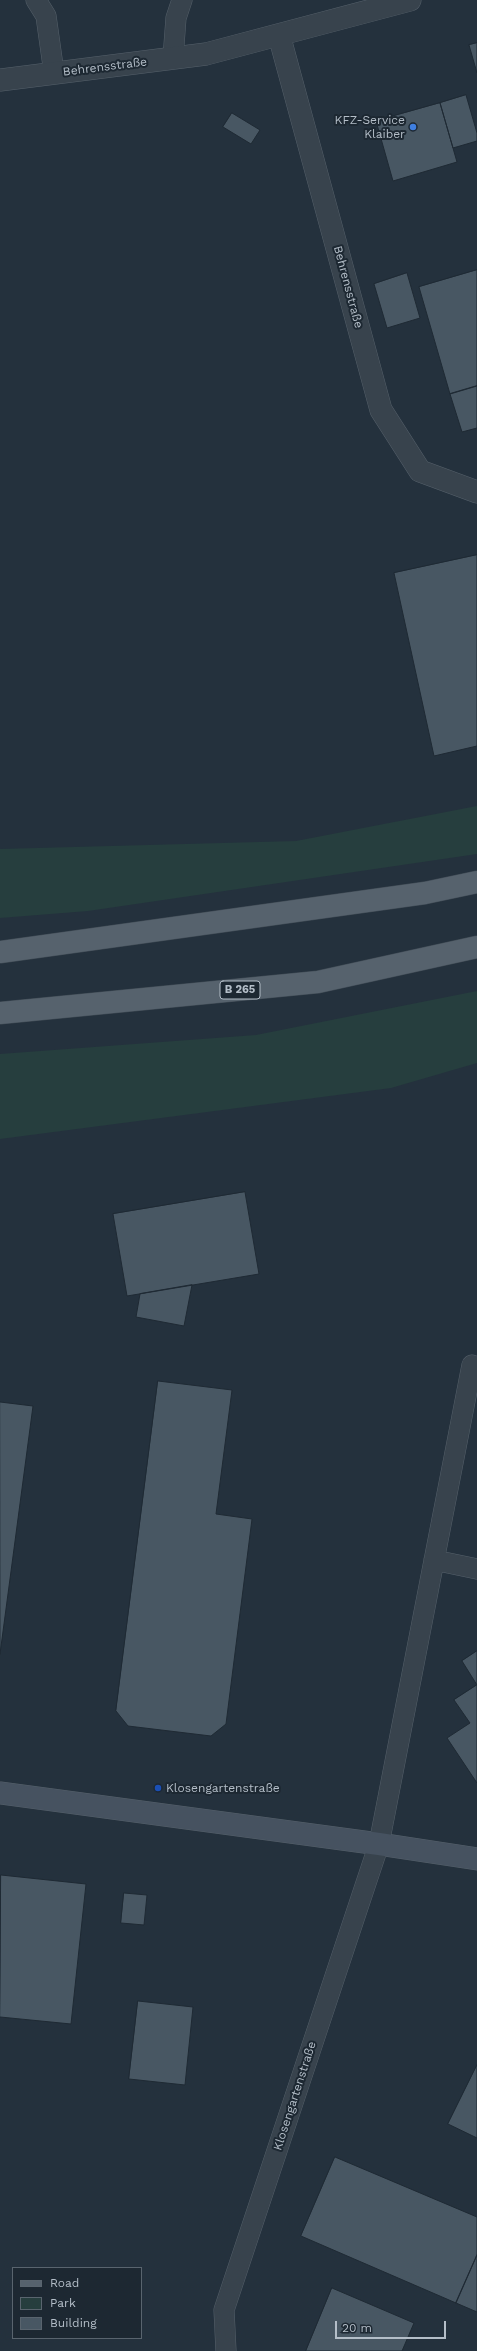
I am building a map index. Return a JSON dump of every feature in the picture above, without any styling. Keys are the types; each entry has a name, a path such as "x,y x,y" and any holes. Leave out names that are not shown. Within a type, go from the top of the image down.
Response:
{"main road":[{"path":"0,952 425,893 477,882"},
{"name":"B 265","path":"0,1013 318,982 477,947"},
{"path":"0,1793 379,1844 477,1859"}],"street":[{"name":"Behrensstraße","path":"0,80 206,54 410,0"},
{"name":"Behrensstraße","path":"279,35 381,410 420,471 477,492"}],"lane":[{"path":"36,0 46,16 54,73"},
{"path":"173,58 176,18 182,0"},
{"name":"Klosengartenstraße","path":"226,2351 224,2310 379,1844 472,1365"},
{"path":"434,1560 477,1569"}],"green space":[{"path":"477,806 477,854 88,911 0,918 0,849 296,841"},
{"path":"477,991 477,1063 391,1088 0,1139 0,1054 256,1035"}],"building":[{"path":"477,43 477,73 469,45"},
{"path":"466,95 477,133 477,141 453,148 440,103"},
{"path":"440,103 457,162 393,181 376,121"},
{"path":"232,113 260,130 251,144 223,127"},
{"path":"477,270 477,386 450,394 419,287"},
{"path":"407,273 420,318 387,328 374,284"},
{"path":"477,386 477,428 462,432 450,394"},
{"path":"477,555 477,746 434,756 394,573"},
{"path":"245,1192 259,1274 127,1296 113,1214"},
{"path":"192,1285 184,1326 136,1317 140,1294"},
{"path":"158,1381 232,1390 216,1514 252,1519 226,1724 211,1736 128,1726 116,1711"},
{"path":"0,1402 33,1406 0,1654"},
{"path":"477,1651 477,1685 462,1661"},
{"path":"477,1685 477,1783 447,1738 470,1723 454,1700"},
{"path":"1,1875 86,1884 71,2024 0,2017"},
{"path":"124,1893 147,1895 144,1925 121,1923"},
{"path":"138,2001 193,2007 185,2085 129,2079"},
{"path":"477,2065 477,2138 448,2124"},
{"path":"335,2157 477,2217 477,2255 456,2303 301,2236"},
{"path":"477,2255 477,2312 456,2303"},
{"path":"332,2288 414,2323 402,2351 306,2351"}],"place":[{"name":"KFZ-Service Klaiber","path":"413,127"},
{"name":"Klosengartenstraße","path":"158,1788"}]}
